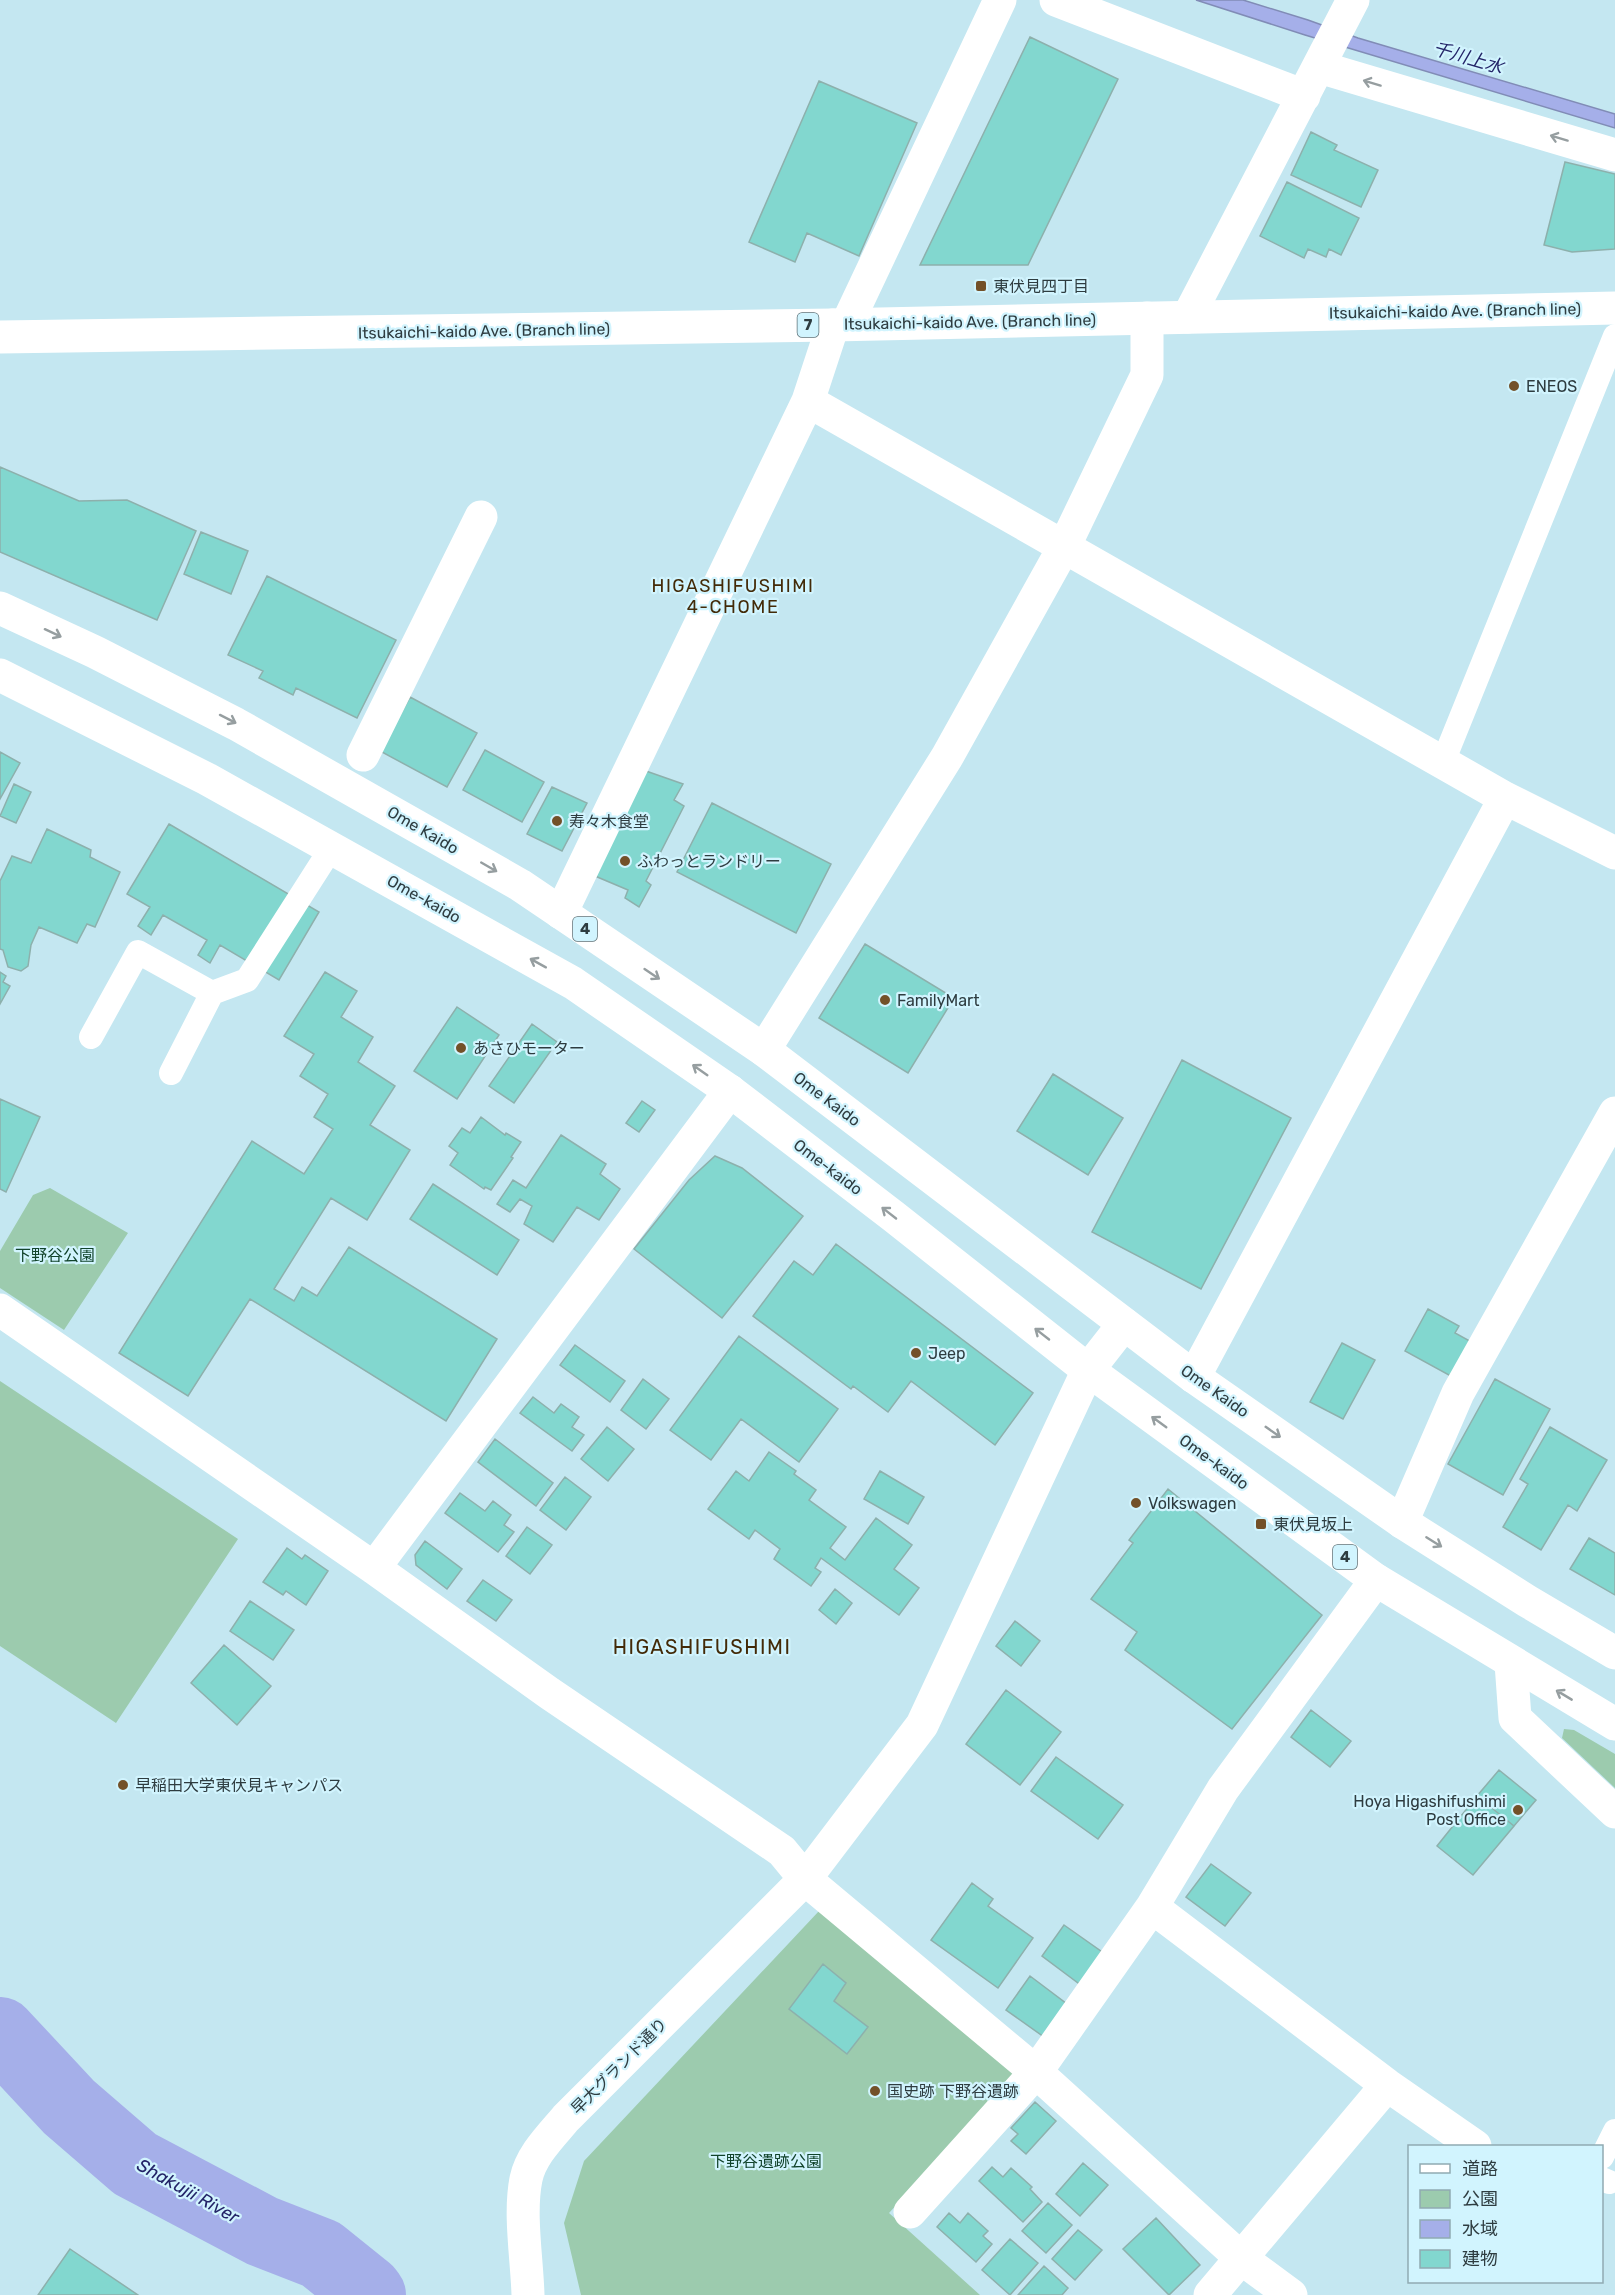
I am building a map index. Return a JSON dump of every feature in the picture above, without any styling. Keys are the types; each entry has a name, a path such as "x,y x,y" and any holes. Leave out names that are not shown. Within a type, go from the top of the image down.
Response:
{"street":[{"path":"561,913 808,401 840,324 1000,0"},
{"path":"1056,0 1304,96"},
{"path":"1188,317 1335,35 1615,155"},
{"name":"Itsukaichi-kaido Ave. (Branch line)","path":"0,337 840,324 1615,308"},
{"path":"764,1050 947,757 1064,547 1147,375 1147,318"},
{"path":"808,401 1505,798 1615,853"},
{"path":"363,755 481,518"},
{"name":"Ome Kaido","path":"0,608 95,652 236,724 520,885 764,1050 1194,1377 1402,1522 1527,1601 1615,1653"},
{"name":"Ome-kaido","path":"0,675 207,779 573,983 730,1091 1088,1370 1376,1580 1615,1724"},
{"path":"1194,1377 1505,798"},
{"path":"374,1568 730,1091"},
{"path":"1402,1522 1458,1393 1615,1113"},
{"path":"0,1311 374,1568 559,1700 782,1851 805,1879 1036,2072 1242,2259 1291,2295"},
{"name":"早大グランド通り","path":"528,2295 524,2218 526,2178 540,2148 566,2118 805,1879 922,1725 1088,1370 1124,1324"},
{"path":"910,2212 1036,2072 1152,1907 1222,1790 1376,1580"},
{"path":"1511,1663 1515,1718 1615,1812"},
{"path":"1152,1907 1387,2085 1474,2145"},
{"path":"1210,2295 1387,2085"}],"lane":[{"path":"1443,762 1615,336"},
{"path":"171,1073 212,993 247,980 332,847"},
{"path":"91,1037 138,952 212,993"},
{"path":"1603,2155 1615,2131"}],"green space":[{"name":"下野谷公園","path":"50,1188 128,1233 64,1330 0,1288 0,1251 33,1195"},
{"path":"0,1381 238,1539 116,1723 0,1646"},
{"path":"1564,1729 1574,1730 1615,1754 1615,1788 1562,1738"},
{"name":"下野谷遺跡公園","path":"819,1911 1019,2072 889,2213 980,2295 581,2295 564,2223 584,2161"}],"water":[{"path":"1196,0 1243,0 1358,38 1615,114 1615,128 1305,35"}],"building":[{"path":"1030,37 1118,79 1028,265 920,265"},
{"path":"819,81 917,123 859,256 807,233 795,262 749,242"},
{"path":"1311,132 1337,145 1334,150 1378,170 1361,207 1291,175"},
{"path":"1565,162 1615,174 1615,249 1572,252 1544,245"},
{"path":"1287,182 1359,218 1341,255 1329,249 1326,257 1308,249 1304,258 1260,236"},
{"path":"0,467 79,501 127,500 196,531 157,620 0,552"},
{"path":"201,532 248,551 231,594 184,574"},
{"path":"267,576 396,640 357,718 296,688 293,695 259,678 263,671 228,655"},
{"path":"410,697 477,733 447,787 380,751"},
{"path":"485,750 544,782 522,822 463,790"},
{"path":"0,752 20,763 0,799"},
{"path":"646,771 683,784 674,800 684,806 646,881 651,885 639,907 625,898 628,890 595,876"},
{"path":"14,784 31,792 16,823 0,816"},
{"path":"552,787 587,803 562,851 527,834"},
{"path":"712,803 831,864 796,933 677,872"},
{"path":"169,824 319,912 279,980 220,945 210,963 198,955 207,940 163,915 151,935 138,926 150,907 127,894"},
{"path":"47,829 91,850 90,857 120,872 95,927 87,924 77,943 39,927 31,945 28,966 21,971 8,967 3,950 0,949 0,881 12,856 31,863"},
{"path":"865,944 954,998 908,1073 819,1018"},
{"path":"0,972 6,976 3,982 10,986 0,1004"},
{"path":"325,972 357,991 341,1017 373,1037 358,1062 395,1086 370,1125 410,1150 367,1220 331,1198 274,1289 294,1301 302,1287 317,1296 349,1247 497,1339 446,1421 250,1299 188,1396 119,1353 252,1141 304,1174 333,1129 314,1117 328,1094 300,1076 314,1054 284,1036"},
{"path":"457,1007 499,1035 457,1099 414,1071"},
{"path":"532,1024 557,1042 514,1103 489,1086"},
{"path":"1182,1060 1291,1118 1201,1289 1092,1232"},
{"path":"1053,1074 1123,1118 1088,1175 1017,1131"},
{"path":"0,1099 40,1117 6,1192 0,1189"},
{"path":"642,1101 655,1110 639,1132 626,1123"},
{"path":"481,1117 505,1135 506,1133 521,1142 491,1190 485,1187 484,1189 450,1165 458,1153 449,1146 462,1128 470,1133"},
{"path":"561,1135 606,1164 600,1174 620,1189 599,1220 577,1207 553,1242 524,1224 532,1206 520,1199 510,1212 497,1204 513,1180 526,1188"},
{"path":"715,1156 742,1168 803,1216 722,1318 634,1249 689,1180"},
{"path":"433,1184 519,1240 497,1275 410,1219"},
{"path":"836,1244 1033,1393 995,1445 911,1381 888,1412 853,1386 851,1389 753,1316 794,1261 813,1275"},
{"path":"1428,1309 1459,1326 1455,1333 1477,1345 1458,1380 1405,1351"},
{"path":"739,1336 838,1409 799,1462 741,1419 711,1460 670,1430"},
{"path":"1342,1343 1375,1360 1343,1419 1310,1402"},
{"path":"575,1345 625,1381 610,1402 560,1365"},
{"path":"643,1379 669,1399 646,1429 621,1410"},
{"path":"1495,1379 1550,1409 1503,1495 1448,1464"},
{"path":"533,1397 554,1413 561,1404 579,1417 572,1427 584,1435 572,1451 520,1413"},
{"path":"607,1427 634,1449 608,1481 581,1459"},
{"path":"1550,1427 1607,1460 1577,1511 1568,1505 1541,1550 1503,1527 1528,1484 1520,1479"},
{"path":"495,1439 553,1483 536,1506 478,1462"},
{"path":"769,1452 796,1471 794,1474 816,1490 809,1500 846,1527 830,1548 845,1560 876,1518 912,1545 894,1569 919,1588 899,1615 821,1558 815,1568 821,1572 811,1586 774,1559 780,1549 755,1530 749,1539 708,1509 736,1471 749,1481"},
{"path":"880,1471 924,1497 908,1524 864,1499"},
{"path":"565,1477 591,1497 566,1530 540,1510"},
{"path":"1168,1489 1322,1615 1232,1729 1125,1650 1137,1632 1091,1599 1133,1543 1129,1540"},
{"path":"460,1493 485,1511 493,1501 511,1515 504,1525 514,1532 498,1552 445,1513"},
{"path":"527,1527 552,1545 530,1574 506,1556"},
{"path":"1589,1538 1615,1553 1615,1595 1570,1569"},
{"path":"425,1541 462,1569 447,1589 416,1565 415,1555"},
{"path":"287,1548 302,1559 305,1555 328,1571 306,1605 286,1591 283,1595 263,1582"},
{"path":"483,1580 512,1600 496,1621 467,1601"},
{"path":"835,1589 852,1603 836,1624 819,1610"},
{"path":"250,1601 294,1630 273,1660 230,1631"},
{"path":"1015,1621 1040,1641 1021,1666 996,1646"},
{"path":"224,1645 271,1686 237,1725 191,1683"},
{"path":"1006,1690 1061,1732 1020,1785 966,1744"},
{"path":"1311,1710 1351,1741 1330,1767 1291,1737"},
{"path":"1056,1757 1123,1805 1098,1839 1031,1791"},
{"path":"1499,1770 1536,1800 1514,1826 1477,1796"},
{"path":"1477,1796 1514,1826 1473,1875 1437,1846"},
{"path":"1211,1864 1251,1893 1225,1926 1186,1897"},
{"path":"972,1883 993,1899 988,1906 1033,1938 998,1988 931,1940"},
{"path":"1064,1925 1105,1954 1082,1986 1042,1956"},
{"path":"823,1964 846,1983 834,2001 868,2027 847,2054 789,2009"},
{"path":"1030,1976 1067,2004 1044,2037 1006,2010"},
{"path":"1035,2102 1056,2121 1026,2154 1011,2141 1018,2134 1011,2128"},
{"path":"1083,2163 1108,2185 1080,2216 1056,2194"},
{"path":"992,2167 1003,2177 1011,2168 1032,2187 1030,2189 1042,2202 1023,2222 979,2181"},
{"path":"1048,2203 1072,2225 1046,2253 1022,2231"},
{"path":"949,2213 960,2223 968,2213 988,2231 983,2236 992,2244 976,2262 937,2227"},
{"path":"1156,2218 1200,2265 1169,2295 1123,2249"},
{"path":"1078,2230 1102,2250 1075,2280 1052,2259"},
{"path":"1010,2239 1038,2263 1010,2295 982,2270"},
{"path":"70,2249 138,2295 38,2295"},
{"path":"1044,2266 1068,2288 1062,2295 1018,2295"}],"waterway":[{"name":"Shakujii River","path":"0,2033 69,2107 135,2164 262,2231 321,2254 370,2295"}],"place":[{"name":"東伏見四丁目","path":"981,286"},
{"name":"ENEOS","path":"1514,386"},
{"name":"寿々木食堂","path":"557,821"},
{"name":"ふわっとランドリー","path":"625,861"},
{"name":"FamilyMart","path":"885,1000"},
{"name":"あさひモーター","path":"461,1048"},
{"name":"Jeep","path":"916,1353"},
{"name":"Volkswagen","path":"1136,1503"},
{"name":"東伏見坂上","path":"1261,1524"},
{"name":"早稲田大学東伏見キャンパス","path":"123,1785"},
{"name":"Hoya Higashifushimi Post Office","path":"1518,1810"},
{"name":"国史跡 下野谷遺跡","path":"875,2091"}],"district":[{"name":"HIGASHIFUSHIMI 4-CHOME","path":"733,596"},
{"name":"HIGASHIFUSHIMI","path":"702,1647"}],"water label":[{"name":"千川上水","path":"1468,58"}]}
